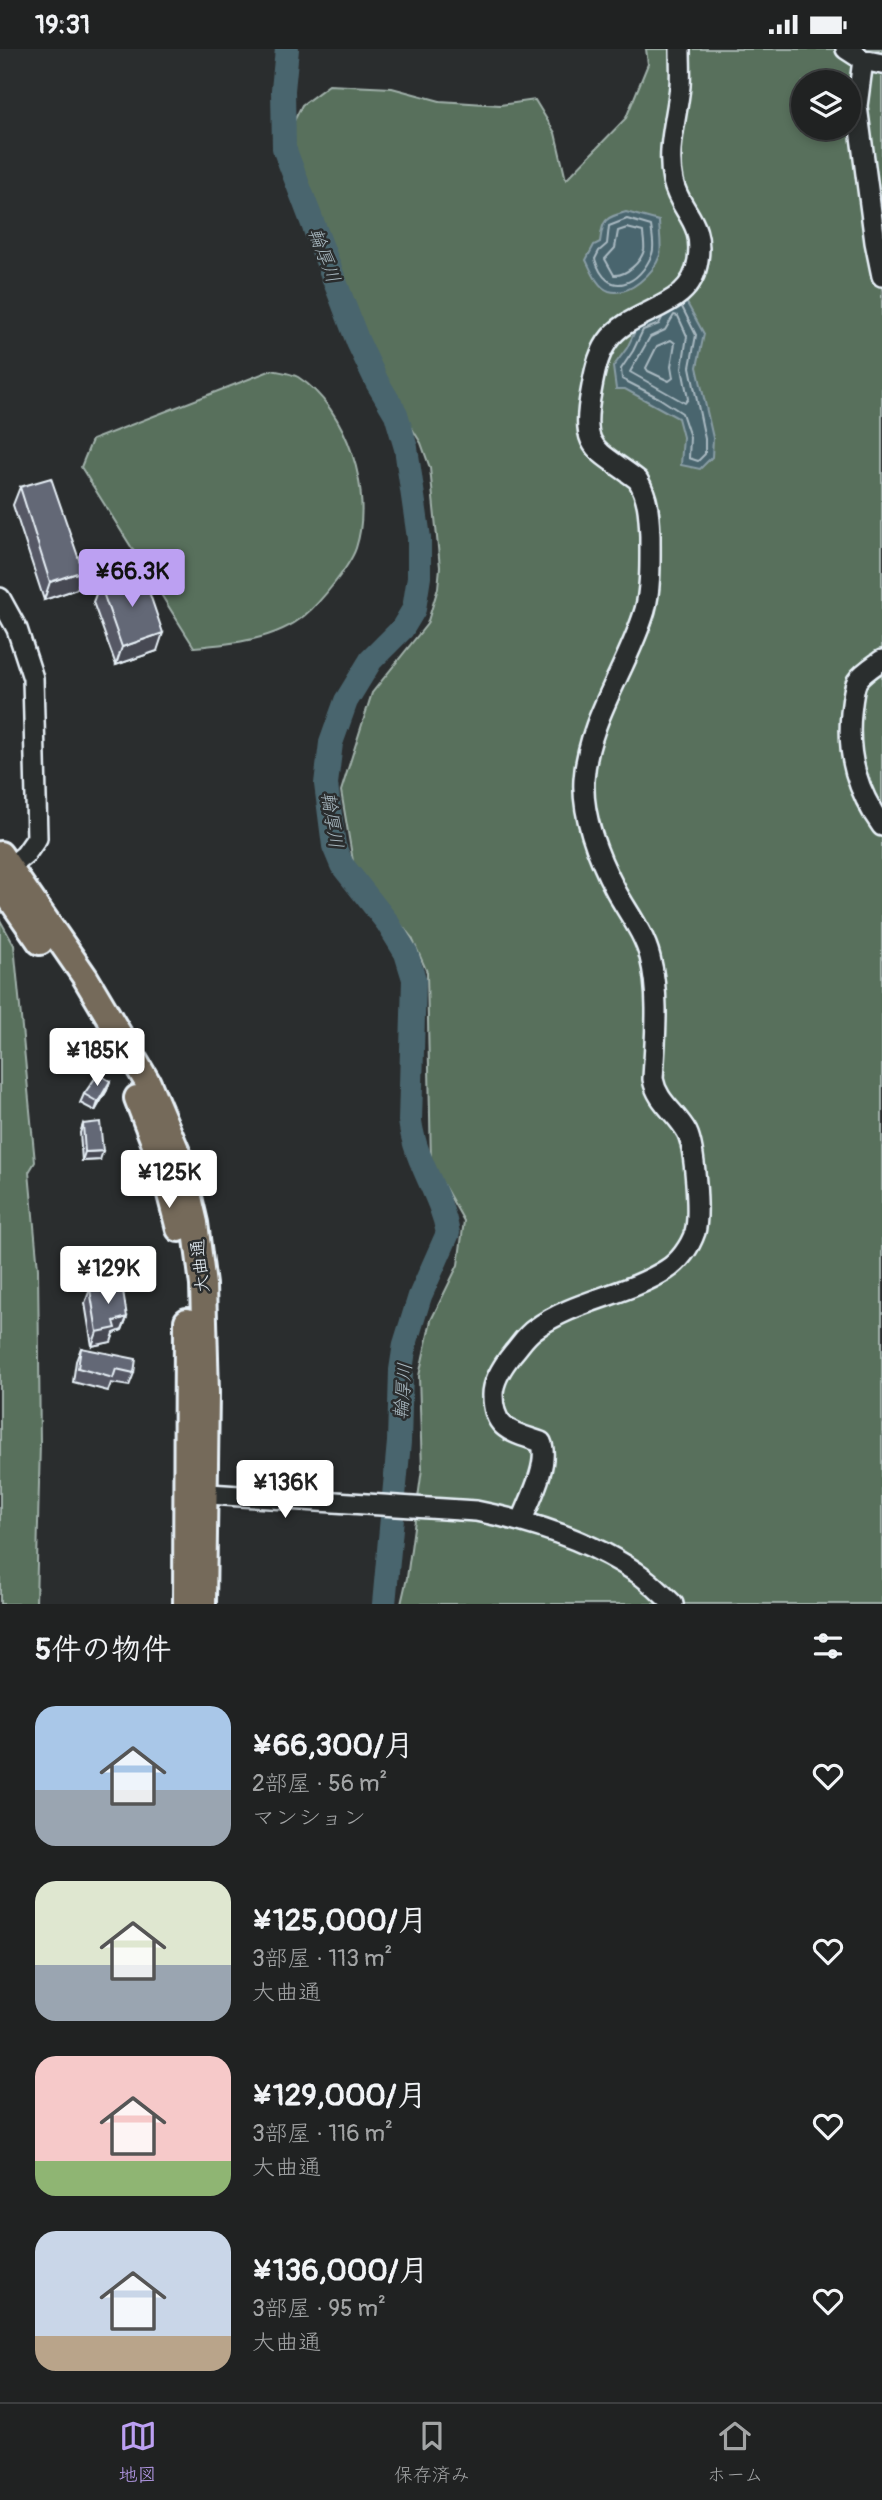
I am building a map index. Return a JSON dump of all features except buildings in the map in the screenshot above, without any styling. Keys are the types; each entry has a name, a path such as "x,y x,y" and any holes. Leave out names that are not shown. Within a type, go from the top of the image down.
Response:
{"main road":[{"name":"大曲通","path":"2,870 85,977 148,1083 180,1159 195,1223 203,1285 197,1493 186,1604"},
{"name":"大曲通","path":"197,1493 203,1604"}],"street":[{"path":"522,1520 545,1451 541,1442 498,1423 493,1409 493,1387 507,1361 533,1330 568,1308 645,1281 667,1270 680,1259 695,1231 692,1145 680,1121 655,1092 653,1079 656,985 650,957 600,855 591,830 584,783 586,763 601,710 645,609 650,551 649,508 642,488 638,480 596,448 587,430 586,413 598,361 608,340 625,325 674,300 693,277 698,261 699,237 674,184 672,174 672,134 680,88 680,49"},
{"path":"846,49 873,62 857,106 882,276"},
{"path":"0,598 17,629 33,678 37,838 25,855 2,870"},
{"path":"882,660 858,680 851,706 848,738 854,774 867,806 882,826"},
{"path":"197,1493 476,1511 522,1520 596,1548 638,1573 673,1604"}],"green space":[{"path":"646,49 882,49 882,1604 401,1604 422,1469 419,1376 431,1320 458,1265 464,1221 431,1163 427,972 412,938 355,873 341,791 372,693 427,624 438,588 440,567 430,468 421,443 368,358 342,284 290,169 287,135 302,105 329,85 392,88 440,101 500,105 535,100 555,133 566,180 626,118 648,64"},
{"path":"272,370 298,377 315,391 343,430 352,453 361,502 361,526 356,548 348,564 326,593 305,615 293,623 252,639 194,647 81,467 92,440"},
{"path":"0,920 14,945 35,1162 29,1172 38,1269 40,1443 36,1604 0,1604"}],"water":[{"path":"626,212 659,221 660,255 640,282 625,290 609,291 598,282 586,260 594,245 600,242 606,221"},
{"path":"683,296 704,334 697,367 713,438 712,457 700,469 681,465 683,437 678,418 625,389 616,389 613,367 627,348 639,323"}],"waterway":[{"name":"輪厚川","path":"287,49 283,90 284,148 358,342 396,414 406,448 419,538 419,577 414,609 402,629 371,660 346,701 331,743 326,784 334,846 342,865 387,922 406,953 414,979 410,1121 417,1151 440,1204 448,1233 420,1296 405,1344 384,1604"}]}
